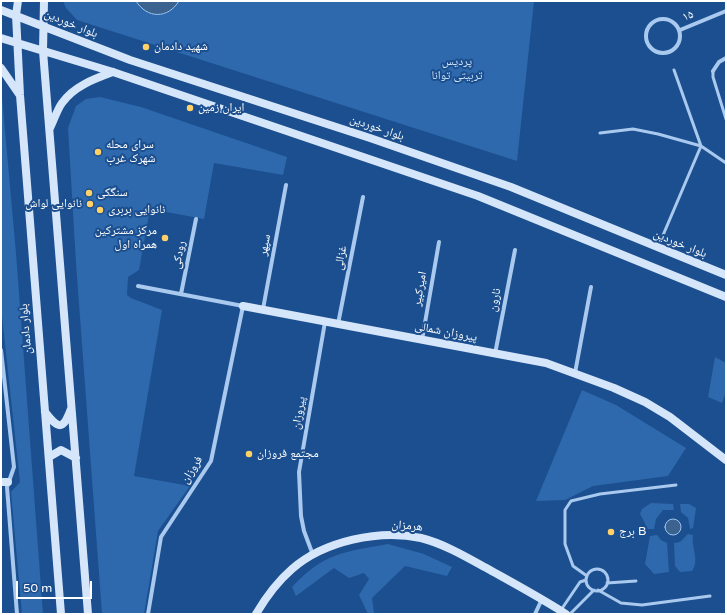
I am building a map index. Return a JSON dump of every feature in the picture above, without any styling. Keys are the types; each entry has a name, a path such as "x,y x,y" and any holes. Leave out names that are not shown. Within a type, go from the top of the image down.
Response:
{"main road":[{"name":"بلوار دادمان","path":"18,1 16,15 20,96 61,614"},
{"path":"44,1 43,51 88,614"},
{"name":"بلوار خوردین","path":"1,10 130,60 370,138 511,187 726,275"},
{"path":"1,38 113,72 478,196 726,297"},
{"path":"1,68 20,96"},
{"path":"49,129 63,102 85,82 113,72"},
{"name":"پیروزان شمالی","path":"244,306 546,363 614,388 670,417 726,460"},
{"path":"45,412 55,425 64,425 72,406"},
{"path":"49,456 61,450 76,458"},
{"name":"هرمزان","path":"256,614 278,582 293,568 313,555 351,540 376,536 420,538 441,544 469,558 563,612"}],"street":[{"name":"۱۵","path":"680,30 726,11"},
{"path":"657,19 668,19 673,21 680,30 680,42 677,47 666,53 655,51 647,42 646,31 657,19"},
{"path":"714,71 719,62 726,58"},
{"name":"سپهر","path":"263,309 286,185"},
{"name":"غزالی","path":"338,324 363,197"},
{"name":"رودکی","path":"181,294 196,219"},
{"name":"امیرکبیر","path":"422,340 439,242"},
{"name":"نارون","path":"495,354 515,250"},
{"name":"پیروزان شمالی","path":"138,286 244,306"},
{"path":"575,373 591,286"},
{"name":"فروزان","path":"148,614 161,537 211,461 244,306"},
{"name":"پیروزان","path":"313,555 301,516 299,472 325,321"},
{"path":"1,350 14,468 13,473 5,482 17,614"},
{"path":"535,614 542,599"}],"lane":[{"path":"658,247 701,146 674,70"},
{"path":"714,71 713,77 726,119"},
{"path":"600,133 633,129 658,134 701,146 726,163"},
{"path":"676,485 600,494 571,501 565,510 565,544 573,566 587,578 590,588 621,603 642,605 710,596"},
{"path":"563,612 580,582 587,578 592,570 600,570 607,575 607,583 605,587 596,590 570,614"},
{"path":"607,583 636,581"}],"green space":[{"name":"پردیس تربیتی توانا","path":"63,1 534,1 517,161 77,20 66,8"},
{"path":"1,86 16,253 43,614 22,614 11,492 20,482 1,307"},
{"path":"100,97 141,107 287,157 283,175 214,163 204,219 150,209 139,270 128,277 127,295 162,310 134,476 190,486 158,531 144,614 102,614 76,263 68,128 76,106 86,99"},
{"path":"715,357 726,363 726,392 722,403 708,397"},
{"path":"582,390 616,405 686,448 668,476 593,486 565,500 536,501"},
{"path":"651,503 673,504 674,510 663,510 656,519 654,529 648,529 640,514 642,509"},
{"path":"680,504 689,504 696,508 693,528 690,529 688,518 681,512"},
{"path":"688,534 693,535 695,558 694,567 692,571 680,572 675,566 674,543 680,542"},
{"path":"657,535 661,540 667,543 669,572 654,574 645,564 650,536"},
{"path":"388,544 424,554 452,567 447,576 405,566 372,598 374,613 376,614 368,614 359,595 369,579 364,573 349,578 334,568 296,596 292,587 314,567 346,552"}],"shaded area":[{"path":"136,1 179,1 174,7 163,14 152,14 141,7"},
{"path":"673,519 679,521 681,527 679,533 673,535 667,533 665,527 667,521"}],"place":[{"name":"شهید دادمان","path":"146,47"},
{"name":"ایران زمین","path":"190,108"},
{"name":"سرای محله شهرک غرب","path":"98,152"},
{"name":"سنگکی","path":"89,193"},
{"name":"نانوایی لواش","path":"90,204"},
{"name":"نانوایی بربری","path":"100,210"},
{"name":"مرکز مشترکین همراه اول","path":"165,238"},
{"name":"مجتمع فروزان","path":"249,454"},
{"name":"برج B","path":"611,532"}]}
